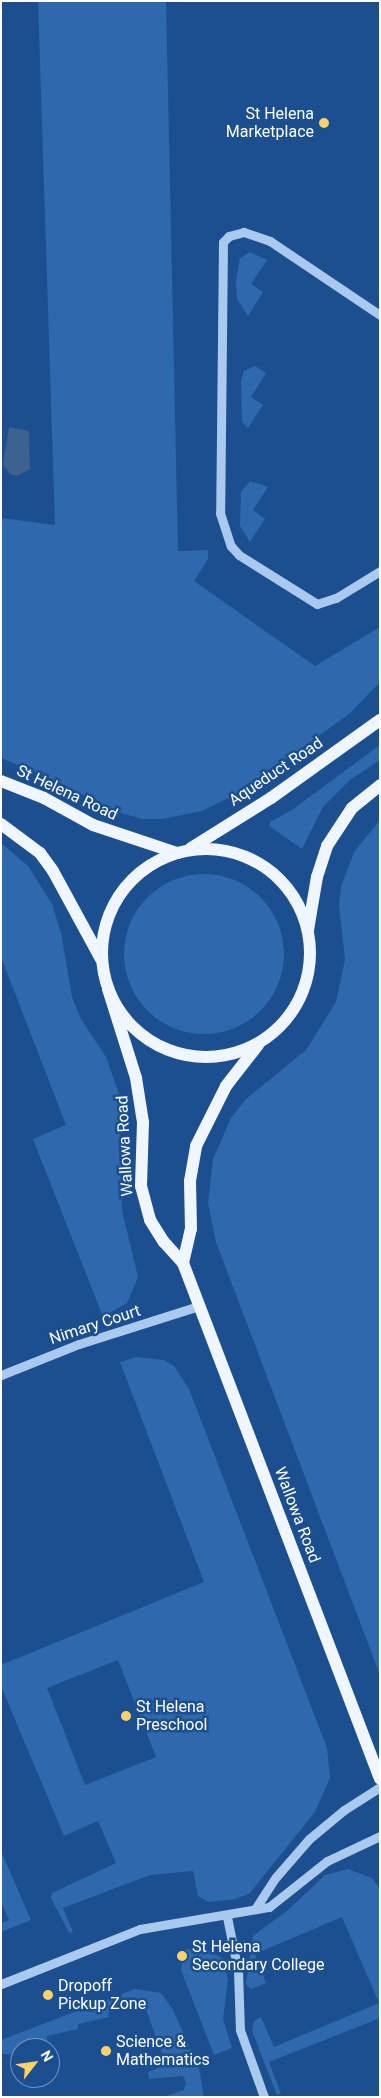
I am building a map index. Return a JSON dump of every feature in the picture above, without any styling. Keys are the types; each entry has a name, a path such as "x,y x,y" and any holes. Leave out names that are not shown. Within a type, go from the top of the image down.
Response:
{"main road":[{"name":"Aqueduct Road","path":"102,962 102,940 116,900 144,868 183,851 270,798 380,720"},
{"name":"St Helena Road","path":"1,781 44,798 93,825 183,851"},
{"path":"1,824 40,853 48,865 102,962 108,989 130,1024 164,1047 203,1057 243,1050 261,1041 276,1030 298,1002 309,969 308,933 317,877 327,846 352,808 380,785"},
{"path":"183,851 230,851 272,873 289,890 301,910 308,933"},
{"name":"Wallowa Road","path":"108,989 136,1078 143,1122 144,1202 150,1220 164,1242 183,1263 380,1779"},
{"path":"183,1263 191,1229 189,1196 196,1146 226,1086 261,1041"}],"street":[{"path":"380,315 270,241 244,232 228,236 221,250 220,513 225,533 239,555 317,604 336,598 380,571"},
{"name":"Nimary Court","path":"1,1374 79,1344 199,1306"},
{"path":"255,1909 276,1877 309,1839 344,1810 380,1787"},
{"path":"1,1984 140,1929 227,1917 274,1905 327,1861 380,1836"},
{"path":"227,1917 238,1971 240,2030 264,2097"}],"shaded area":[{"path":"38,1 166,1 178,551 208,550 208,559 194,581 315,666 380,627 380,682 349,714 241,792 202,811 163,819 142,819 111,810 59,782 1,758 1,518 55,525"},
{"path":"250,252 267,260 251,284 263,292 248,316 237,299 236,280 240,258"},
{"path":"255,366 266,373 251,397 263,405 248,428 242,422 241,381 244,371"},
{"path":"9,427 29,431 30,469 17,476 10,474 3,465"},
{"path":"250,481 268,487 253,510 265,519 250,542 240,526 241,492"},
{"path":"380,745 380,760 350,780 323,807 302,849 269,826 270,822 292,810"},
{"path":"380,820 380,1675 216,1242 208,1203 213,1159 231,1118 246,1099 306,1050 336,1002 345,960 339,905 341,887 354,852"},
{"path":"1,843 28,866 52,904 61,933 72,997 81,1019 106,1057 119,1094 122,1210 138,1277 127,1303 103,1317 33,1139 66,1125 1,957"},
{"path":"212,874 242,883 261,897 271,909 278,923 283,938 283,970 278,985 271,999 261,1011 249,1021 227,1031 212,1034 196,1034 181,1031 159,1021 137,999 125,970 124,946 127,931 137,909 159,887 188,875"},
{"path":"136,1357 164,1360 174,1366 189,1389 327,1748 330,1778 315,1812 249,1894 235,1899 209,1902 198,1896 193,1871 150,1875 63,1908 73,1932 69,1933 51,1898 52,1893 116,1863 98,1821 64,1836 1,1686 1,1665 204,1582 120,1362","holes":["118,1660 156,1757 85,1785 47,1688"]},
{"path":"1,1851 31,1920 1,1932 1,1923 9,1920 1,1902"},
{"path":"348,1869 372,1878 380,1889 380,2018 269,2062 281,2094 277,2095 252,2031 254,2021 261,2017 274,2047 379,2003 342,1917 255,1954 266,1983 251,1989 246,1984 253,1936 287,1911 325,1875"},
{"path":"203,1947 223,1959 228,1980 223,2019 232,2048 214,2055 181,1970 184,1950"},
{"path":"135,1989 161,1993 173,2010 199,2068 204,2097 163,2097 184,2090 186,2082 183,2076 149,2079 148,2072 166,2065 144,2004 124,2006 124,2010 108,2012 109,2017 78,2024 78,2029 47,2036 47,2038 10,2038 10,2054 1,2054 1,2040"}],"place":[{"name":"St Helena Marketplace","path":"324,123"},
{"name":"St Helena Preschool","path":"126,1716"},
{"name":"St Helena Secondary College","path":"182,1956"},
{"name":"Dropoff Pickup Zone","path":"48,1995"},
{"name":"Science & Mathematics","path":"106,2051"}]}
